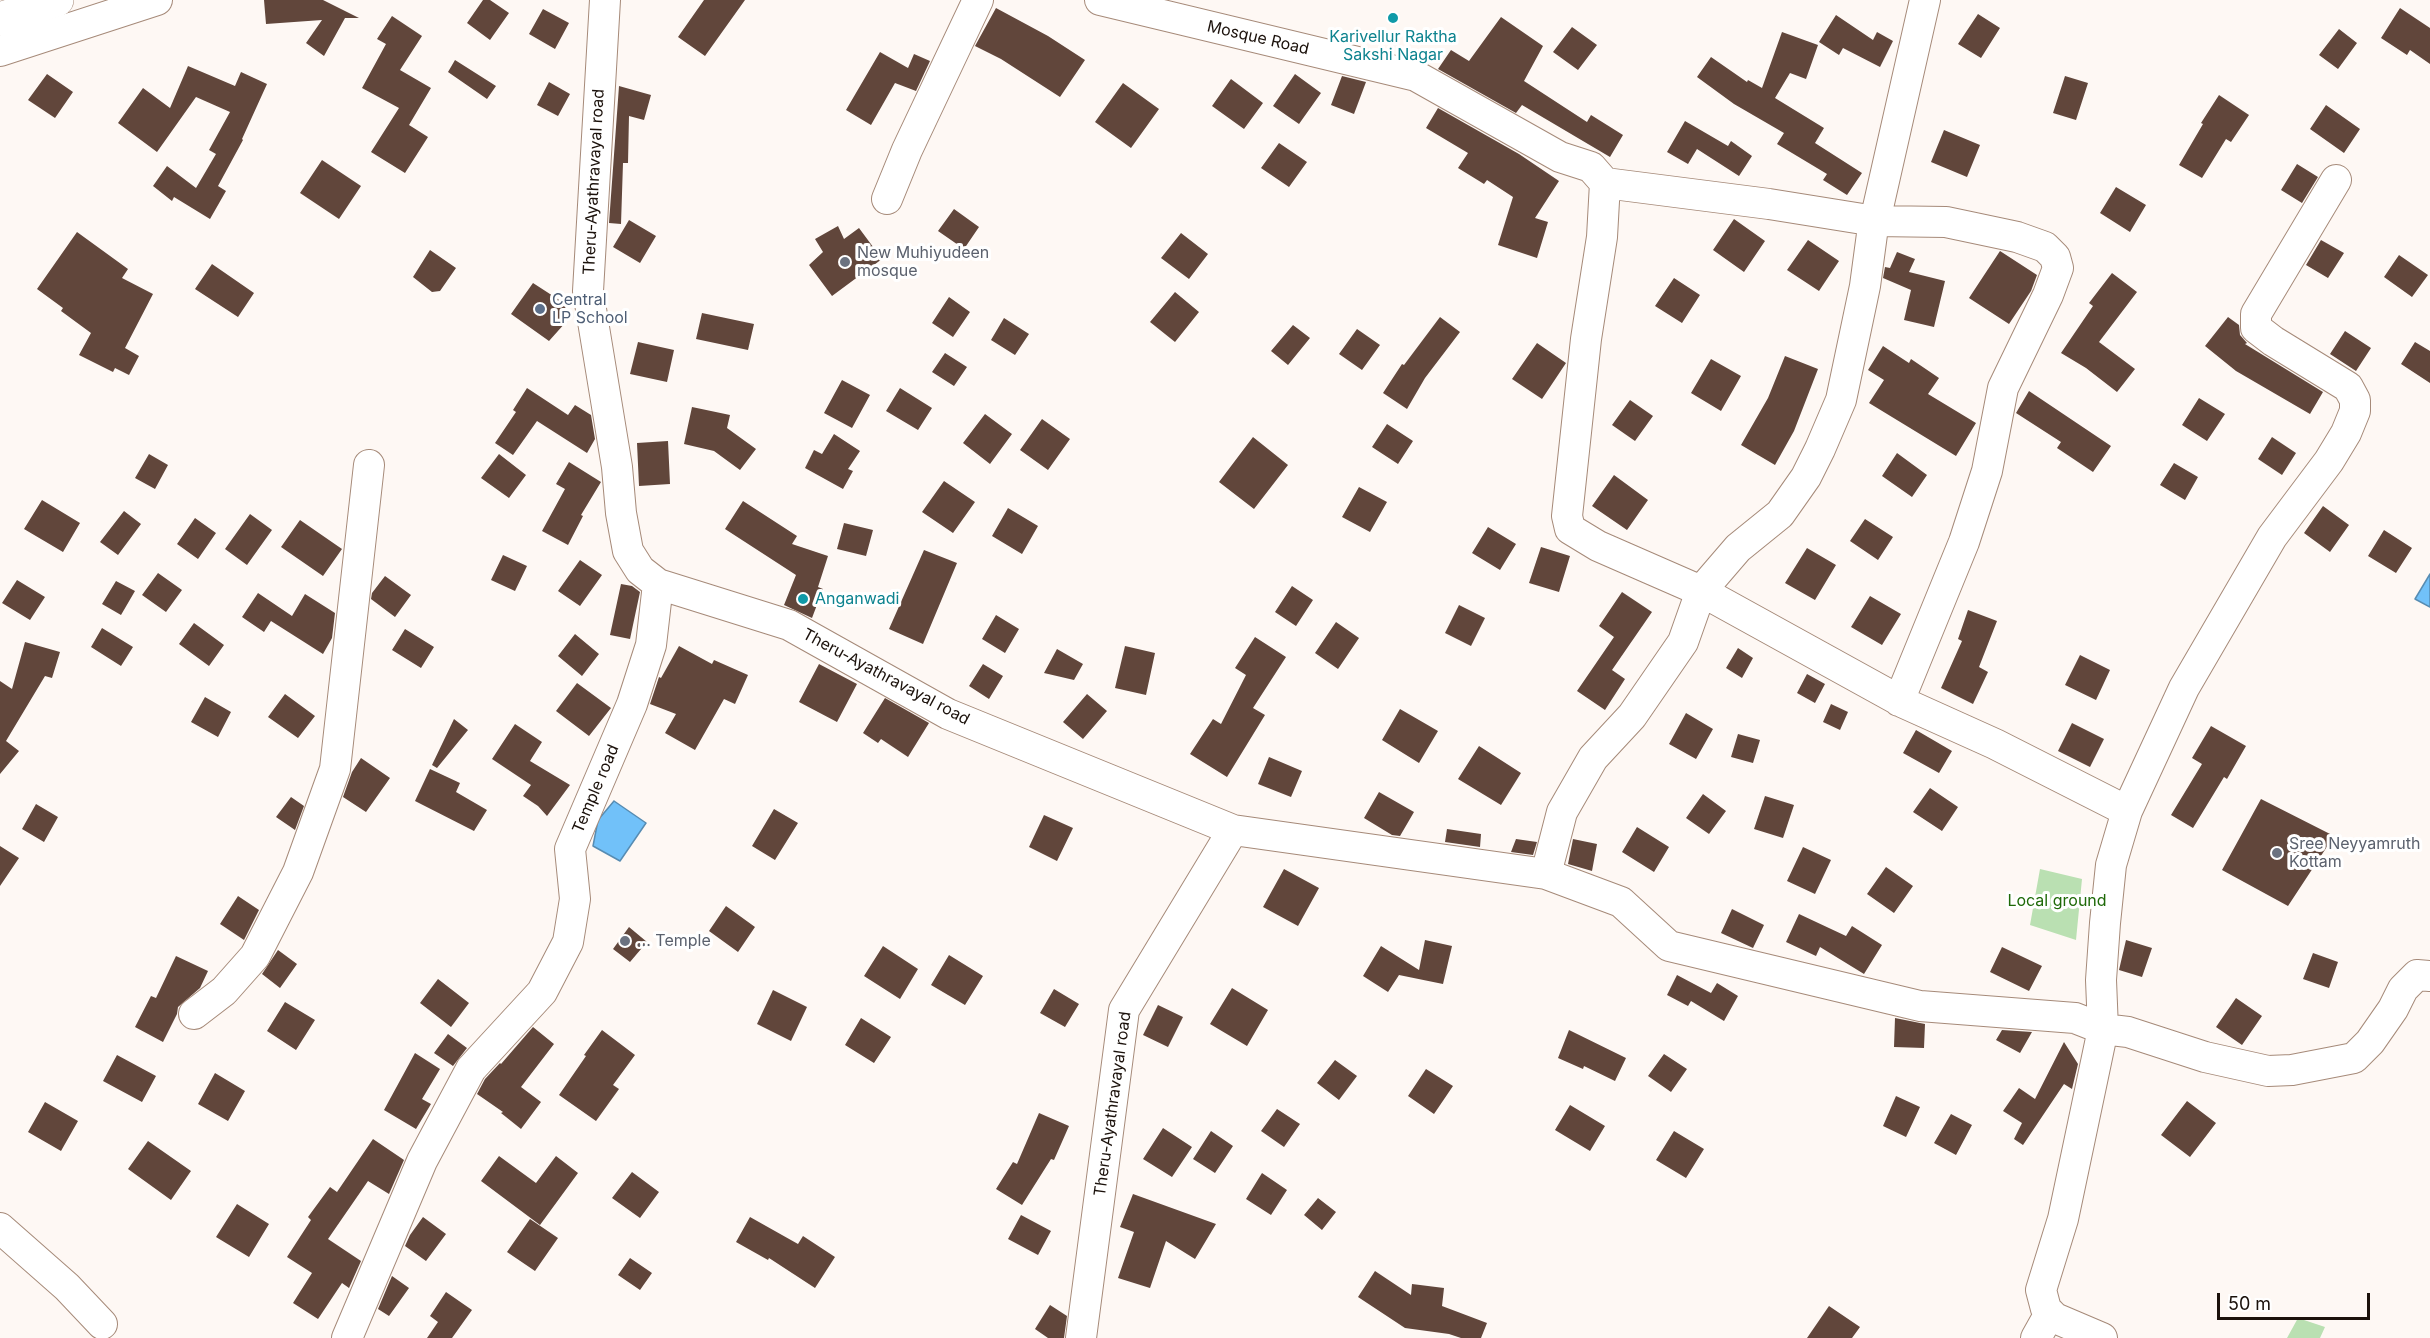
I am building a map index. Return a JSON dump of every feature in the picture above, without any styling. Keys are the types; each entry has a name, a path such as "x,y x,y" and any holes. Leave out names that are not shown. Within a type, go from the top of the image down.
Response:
{"highway":[{"path":"0,19 57,0"}],"street":[{"path":"0,51 157,0"},
{"name":"Theru-Ayathravayal road","path":"605,0 588,291 618,467 621,513 628,551 640,570 658,584 789,625 948,714 1233,830 1124,1010 1081,1338"},
{"path":"887,199 906,150 978,0"},
{"name":"Mosque Road","path":"1100,0 1416,76 1511,127 1560,157 1592,167 1605,183"},
{"path":"1546,874 1562,812 1593,758 1632,716 1683,642 1701,591 1738,548 1780,514 1806,477 1820,449 1841,400 1865,286 1875,221 1925,0"},
{"path":"2043,1325 2046,1309 2041,1290 2063,1219 2103,1029 2101,980 2107,900 2111,865 2127,811 2184,688 2272,537 2329,461 2346,434 2355,411 2355,400 2348,387 2256,328 2256,314 2336,180"},
{"path":"1899,701 1964,542 1987,471 2003,388 2048,295 2058,268 2055,257 2045,247 2017,237 1946,222 1875,221 1769,204 1605,183 1602,237 1586,339 1567,516 1570,529 1598,546 1701,591 1899,701 1995,744 2127,811"},
{"path":"194,1014 224,991 255,956 298,872 335,769 369,465"},
{"name":"Temple road","path":"347,1338 422,1161 471,1069 542,992 568,942 575,898 570,849 632,704 651,645 658,584"},
{"path":"1233,830 1546,874 1621,902 1670,946 1920,1006 2075,1018 2103,1029 2128,1032 2205,1057 2268,1071 2292,1070 2354,1058 2381,1025 2403,988 2417,975 2430,976"},
{"path":"0,1228 67,1287 102,1324"},
{"path":"2043,1325 2055,1318 2102,1338"}],"green space":[{"name":"Local ground","path":"2040,869 2082,879 2076,940 2030,925"},
{"path":"2298,1318 2325,1327 2320,1338 2287,1338"}],"water":[{"path":"2430,574 2430,607 2415,599"},
{"path":"614,801 646,823 620,861 593,846 598,820"}],"building":[{"path":"264,0 323,0 359,18 345,18 324,56 306,43 322,20 266,24"},
{"path":"483,0 490,0 509,13 490,40 467,23"},
{"path":"704,0 745,0 705,56 678,37"},
{"path":"996,8 1048,36 1085,60 1060,97 1001,59 975,46"},
{"path":"2400,8 2430,28 2430,64 2410,50 2407,55 2381,38"},
{"path":"543,9 569,23 555,49 529,34"},
{"path":"1978,14 2000,28 1981,58 1958,44"},
{"path":"1836,15 1873,40 1877,32 1893,41 1880,67 1843,48 1839,55 1819,42"},
{"path":"392,16 422,36 400,70 431,88 409,125 428,137 405,173 371,152 399,108 362,88 386,44 377,39"},
{"path":"1501,17 1543,46 1524,81 1587,122 1591,115 1623,135 1610,157 1522,105 1516,113 1438,69 1451,50 1469,61"},
{"path":"1572,27 1597,45 1578,70 1553,52"},
{"path":"2339,29 2357,43 2338,69 2319,55"},
{"path":"1782,32 1818,45 1806,79 1790,73 1775,98 1824,128 1815,143 1862,173 1847,195 1823,180 1827,174 1777,144 1784,133 1734,104 1697,77 1711,57 1747,82 1748,80 1762,88"},
{"path":"880,52 908,68 914,54 930,61 916,91 895,83 871,125 846,110"},
{"path":"455,60 496,86 487,99 448,72"},
{"path":"188,66 235,86 241,72 267,84 243,140 218,186 226,191 210,219 174,197 172,201 153,186 167,166 196,188 216,154 209,150 230,112 196,97 157,152 118,123 143,88 170,108"},
{"path":"47,74 73,92 55,118 28,100"},
{"path":"1295,74 1321,93 1299,124 1273,106"},
{"path":"1342,76 1366,82 1354,114 1331,105"},
{"path":"2065,76 2088,83 2076,120 2053,113"},
{"path":"1231,79 1263,103 1244,129 1212,106"},
{"path":"549,82 570,94 558,116 537,105"},
{"path":"1123,83 1159,109 1131,148 1095,122"},
{"path":"619,86 651,95 644,120 629,116 628,163 623,163 621,224 609,223"},
{"path":"2219,95 2249,115 2231,142 2226,139 2202,178 2179,165"},
{"path":"2326,105 2360,129 2344,153 2310,129"},
{"path":"1438,108 1519,154 1559,181 1535,218 1548,222 1537,258 1498,245 1513,197 1487,180 1484,184 1458,168 1468,153 1426,128"},
{"path":"1685,121 1728,146 1731,141 1752,156 1739,176 1697,149 1688,164 1667,152"},
{"path":"1944,130 1980,145 1967,177 1931,162"},
{"path":"1279,143 1307,162 1289,187 1261,168"},
{"path":"322,160 361,186 339,219 300,193"},
{"path":"2297,164 2318,177 2302,203 2281,190"},
{"path":"2116,187 2146,205 2130,232 2100,213"},
{"path":"954,209 979,227 964,249 938,231"},
{"path":"1734,219 1765,241 1744,272 1713,250"},
{"path":"629,220 656,236 640,263 613,247"},
{"name":"New Muhiyudeen mosque","path":"838,226 844,239 859,228 882,259 832,296 809,265 823,252 815,239"},
{"path":"77,232 128,269 122,278 153,294 125,348 139,356 129,375 115,368 113,372 79,355 91,333 61,311 63,308 37,289"},
{"path":"1181,233 1208,254 1189,279 1161,258"},
{"path":"1808,240 1839,261 1819,291 1787,270"},
{"path":"2321,240 2344,253 2328,278 2306,265"},
{"path":"430,250 456,268 440,291 432,292 413,277"},
{"path":"2000,251 2037,275 2031,291 2009,324 1969,298"},
{"path":"1897,252 1915,259 1909,272 1945,281 1934,327 1904,320 1911,290 1883,278 1885,267 1890,268"},
{"path":"2399,255 2428,275 2412,297 2384,277"},
{"path":"212,264 254,293 238,317 195,289"},
{"path":"2112,273 2137,292 2099,342 2135,369 2117,392 2086,368 2061,353 2093,306 2089,303"},
{"path":"1674,278 1700,295 1682,323 1655,306"},
{"name":"Central LP School","path":"533,283 567,305 562,313 566,322 549,341 511,314"},
{"path":"1175,292 1199,312 1175,342 1150,322"},
{"path":"949,297 970,312 953,337 932,323"},
{"path":"702,313 754,324 748,350 696,339"},
{"path":"1440,317 1460,332 1425,378 1407,409 1383,393 1402,364 1404,365"},
{"path":"2228,317 2239,325 2240,335 2247,343 2245,344 2323,392 2310,414 2236,371 2205,346"},
{"path":"1004,318 1029,334 1015,355 991,340"},
{"path":"1293,325 1310,338 1288,365 1271,351"},
{"path":"1357,329 1380,345 1362,370 1339,354"},
{"path":"2345,331 2371,348 2356,371 2330,354"},
{"path":"638,342 674,350 667,382 630,374"},
{"path":"2415,342 2430,351 2430,383 2401,364"},
{"path":"1537,343 1566,363 1542,399 1512,379"},
{"path":"1883,346 1909,363 1911,359 1939,378 1928,394 1976,423 1956,456 1869,403 1884,380 1868,370"},
{"path":"945,353 967,367 954,386 932,372"},
{"path":"1785,356 1818,369 1794,431 1775,465 1741,445 1768,398"},
{"path":"1711,359 1741,376 1721,411 1691,393"},
{"path":"842,380 870,395 852,428 824,413"},
{"path":"527,388 568,415 575,405 591,415 595,439 587,453 537,421 513,455 495,443 516,412 513,410"},
{"path":"900,388 932,408 918,430 886,411"},
{"path":"2029,391 2111,446 2093,472 2057,448 2061,442 2016,413"},
{"path":"2199,398 2225,414 2207,441 2182,425"},
{"path":"1630,400 1653,416 1635,441 1612,425"},
{"path":"692,407 730,415 727,428 756,449 740,470 714,451 684,444"},
{"path":"985,414 1012,434 990,464 963,443"},
{"path":"1042,419 1070,439 1048,470 1020,450"},
{"path":"1387,424 1413,441 1398,464 1372,447"},
{"path":"834,434 860,451 848,469 853,471 843,489 805,468 814,450 822,454"},
{"path":"1253,437 1288,465 1254,509 1219,482"},
{"path":"2272,437 2296,453 2282,475 2258,459"},
{"path":"668,441 670,484 639,486 637,443"},
{"path":"1897,453 1927,475 1912,497 1882,476"},
{"path":"149,454 168,465 155,489 135,478"},
{"path":"499,454 526,475 509,498 481,478"},
{"path":"569,462 601,482 581,515 583,516 568,545 542,531 565,489 556,484"},
{"path":"2174,463 2198,477 2185,500 2160,485"},
{"path":"1614,475 1648,500 1627,530 1592,506"},
{"path":"944,481 975,502 953,533 922,512"},
{"path":"1359,487 1387,502 1370,532 1342,517"},
{"path":"42,500 80,523 63,552 24,529"},
{"path":"743,501 797,536 792,544 828,556 818,587 823,589 812,618 784,605 796,575 725,529"},
{"path":"2323,506 2349,525 2330,552 2304,533"},
{"path":"1008,508 1038,526 1022,554 992,536"},
{"path":"124,511 141,524 118,555 100,542"},
{"path":"250,514 272,530 247,565 225,549"},
{"path":"195,518 216,533 198,559 177,544"},
{"path":"1865,519 1893,537 1878,560 1850,541"},
{"path":"300,520 342,549 323,576 281,547"},
{"path":"844,523 873,530 866,556 837,549"},
{"path":"1488,527 1516,544 1500,570 1472,553"},
{"path":"2384,530 2412,548 2396,573 2368,556"},
{"path":"1541,547 1570,556 1559,592 1529,583"},
{"path":"1807,548 1836,565 1815,600 1785,583"},
{"path":"924,550 957,563 923,644 889,629"},
{"path":"503,555 527,566 515,591 491,580"},
{"path":"580,560 602,575 580,606 558,591"},
{"path":"158,573 182,590 166,612 142,595"},
{"path":"385,576 411,595 395,617 371,599 372,593"},
{"path":"17,580 45,597 30,620 2,603"},
{"path":"116,581 135,591 121,615 102,604"},
{"path":"621,584 632,586 640,592 630,639 610,635"},
{"path":"1292,586 1313,600 1296,626 1275,612"},
{"path":"1622,592 1652,612 1612,670 1625,679 1605,710 1577,691 1614,637 1599,626"},
{"path":"258,593 292,616 305,594 335,613 332,638 323,654 271,621 264,632 242,617"},
{"path":"1870,596 1901,614 1882,645 1851,627"},
{"path":"1459,605 1485,618 1471,646 1445,633"},
{"path":"1968,610 1997,621 1979,667 1988,672 1973,704 1941,688 1962,641 1958,639"},
{"path":"996,615 1019,629 1005,653 982,639"},
{"path":"1336,622 1359,638 1338,669 1315,653"},
{"path":"194,623 224,645 209,666 179,644"},
{"path":"102,628 133,647 121,666 91,647"},
{"path":"405,629 434,647 421,668 392,650"},
{"path":"575,634 599,654 582,676 558,656"},
{"path":"1255,637 1286,657 1253,708 1265,715 1227,777 1190,754 1213,719 1221,724 1246,675 1235,668"},
{"path":"25,642 60,652 52,678 45,676 6,741 19,751 0,774 0,681 12,689"},
{"path":"679,646 712,664 714,660 748,675 735,704 724,699 695,750 665,733 676,714 650,704 659,677 661,678"},
{"path":"1125,646 1155,653 1146,695 1115,688"},
{"path":"1738,648 1753,658 1742,678 1726,668"},
{"path":"1057,649 1083,664 1074,680 1044,673"},
{"path":"2080,655 2110,670 2096,700 2065,685"},
{"path":"819,664 857,684 837,722 799,702"},
{"path":"983,664 1003,676 989,699 969,686"},
{"path":"1807,674 1825,684 1815,703 1797,693"},
{"path":"577,683 611,708 589,736 556,711"},
{"path":"285,694 315,716 298,738 268,717"},
{"path":"1087,694 1107,711 1083,739 1063,722"},
{"path":"205,697 231,712 218,737 191,722"},
{"path":"885,698 929,723 908,757 881,739 878,743 863,733"},
{"path":"1831,704 1848,712 1840,730 1823,722"},
{"path":"1400,709 1438,731 1419,763 1382,740"},
{"path":"1686,713 1713,729 1696,759 1669,744"},
{"path":"454,719 468,730 437,768 432,765"},
{"path":"2072,723 2104,739 2090,767 2058,751"},
{"path":"515,724 542,742 530,761 570,785 547,816 538,806 523,796 531,785 492,759"},
{"path":"2211,726 2246,746 2227,779 2224,777 2193,828 2171,815 2202,764 2192,758"},
{"path":"1916,730 1952,751 1939,773 1903,753"},
{"path":"1738,734 1760,740 1753,763 1731,757"},
{"path":"1479,746 1521,773 1501,805 1458,779"},
{"path":"1269,757 1302,771 1291,797 1258,784"},
{"path":"361,758 390,778 366,812 343,797 352,772"},
{"path":"430,769 460,783 456,792 487,810 474,831 415,801"},
{"path":"1930,788 1958,807 1942,831 1913,812"},
{"path":"1379,792 1414,812 1400,836 1392,835 1364,818"},
{"path":"1703,794 1726,811 1709,834 1686,818"},
{"path":"1765,796 1794,805 1783,838 1754,829"},
{"path":"291,797 304,806 295,830 276,817"},
{"name":"Sree Neyyamruth Kottam","path":"2261,799 2334,836 2288,906 2222,870"},
{"path":"36,804 58,817 44,842 22,829"},
{"path":"774,809 798,823 775,860 752,846"},
{"path":"1044,815 1073,828 1057,861 1029,847"},
{"path":"1637,827 1669,847 1654,872 1622,852"},
{"path":"1447,829 1481,834 1480,847 1445,842"},
{"path":"1516,839 1537,842 1533,855 1511,852"},
{"path":"1573,839 1597,844 1592,871 1568,864"},
{"path":"0,846 19,858 0,886"},
{"path":"1803,847 1831,860 1815,894 1787,881"},
{"path":"1886,867 1913,886 1894,913 1867,894"},
{"path":"1284,869 1319,888 1298,926 1263,907"},
{"path":"238,896 259,910 244,940 220,924"},
{"path":"726,906 755,927 738,952 709,931"},
{"path":"1732,909 1764,925 1753,948 1721,933"},
{"path":"1799,914 1846,936 1852,926 1882,945 1864,974 1820,947 1816,956 1786,942"},
{"path":"629,927 647,942 630,962 613,949"},
{"path":"1425,940 1452,946 1443,984 1399,975 1388,992 1363,976 1381,946 1419,970"},
{"path":"2126,940 2152,948 2142,977 2119,970"},
{"path":"883,946 918,969 900,999 864,976"},
{"path":"2002,947 2042,966 2029,991 1990,972"},
{"path":"278,950 297,964 280,988 262,974"},
{"path":"2313,953 2338,962 2329,988 2303,979"},
{"path":"949,955 983,976 965,1005 931,985"},
{"path":"176,956 208,971 200,988 178,1007 177,1014 163,1042 135,1027 151,996 156,998"},
{"path":"1677,975 1711,993 1717,983 1738,996 1724,1021 1691,1001 1688,1006 1667,995"},
{"path":"438,979 469,1003 451,1027 420,1003"},
{"path":"1232,988 1268,1010 1247,1046 1210,1024"},
{"path":"1054,989 1079,1004 1065,1027 1040,1013"},
{"path":"773,990 807,1007 791,1041 757,1024"},
{"path":"2236,998 2262,1016 2242,1045 2216,1027"},
{"path":"285,1002 315,1020 296,1050 267,1031"},
{"path":"1158,1005 1183,1017 1168,1047 1143,1035"},
{"path":"861,1018 891,1037 874,1063 845,1045"},
{"path":"1895,1018 1925,1024 1924,1048 1894,1047"},
{"path":"533,1027 554,1044 521,1087 541,1102 521,1129 501,1113 503,1112 477,1094 485,1079"},
{"path":"602,1030 635,1055 613,1085 619,1089 596,1121 559,1095"},
{"path":"1569,1030 1626,1058 1615,1081 1584,1066 1583,1069 1558,1058"},
{"path":"2002,1030 2032,1032 2020,1053 1996,1040"},
{"path":"448,1034 467,1048 453,1066 434,1053"},
{"path":"2064,1042 2078,1064 2072,1089 2064,1084 2023,1145 2014,1139 2022,1123 2003,1111 2019,1088 2035,1099"},
{"path":"415,1053 440,1069 422,1099 431,1104 416,1129 384,1110"},
{"path":"1664,1054 1687,1069 1671,1092 1648,1076"},
{"path":"117,1055 156,1076 142,1102 103,1081"},
{"path":"1335,1060 1357,1076 1339,1100 1317,1083"},
{"path":"1426,1069 1453,1086 1434,1114 1408,1096"},
{"path":"215,1073 245,1091 228,1121 198,1104"},
{"path":"1896,1096 1920,1107 1906,1137 1883,1126"},
{"path":"2187,1101 2216,1123 2190,1157 2161,1135"},
{"path":"45,1102 78,1121 61,1151 28,1132"},
{"path":"1570,1105 1605,1126 1590,1151 1555,1130"},
{"path":"1277,1109 1300,1124 1284,1147 1261,1131"},
{"path":"1039,1113 1069,1126 1054,1160 1051,1159 1022,1205 996,1189 1013,1162 1017,1164"},
{"path":"1951,1114 1972,1125 1956,1155 1934,1143"},
{"path":"1163,1128 1192,1147 1172,1177 1143,1159"},
{"path":"1211,1131 1233,1146 1215,1173 1193,1159"},
{"path":"1674,1131 1704,1149 1686,1178 1656,1160"},
{"path":"373,1139 404,1160 389,1194 368,1181 328,1239 361,1261 349,1288 342,1283 318,1319 293,1303 312,1273 287,1257 311,1220 308,1217 330,1187 337,1192"},
{"path":"148,1141 191,1171 171,1200 128,1169"},
{"path":"499,1156 536,1183 556,1156 578,1173 540,1225 481,1181"},
{"path":"632,1172 659,1192 640,1218 612,1198"},
{"path":"1262,1173 1287,1190 1271,1215 1246,1199"},
{"path":"1133,1194 1216,1224 1195,1259 1166,1241 1150,1288 1118,1278 1134,1232 1120,1227"},
{"path":"1318,1198 1336,1212 1322,1230 1304,1215"},
{"path":"237,1204 269,1224 249,1257 216,1237"},
{"path":"1021,1215 1051,1231 1038,1255 1008,1239"},
{"path":"423,1217 446,1234 426,1261 405,1246"},
{"path":"750,1217 798,1244 803,1236 835,1257 815,1288 769,1258 768,1260 736,1242"},
{"path":"530,1219 558,1238 535,1271 507,1252"},
{"path":"630,1258 652,1273 640,1290 618,1275"},
{"path":"1375,1271 1411,1295 1412,1284 1444,1288 1442,1306 1487,1323 1481,1338 1461,1338 1449,1334 1405,1328 1358,1297"},
{"path":"392,1276 409,1288 389,1316 378,1309"},
{"path":"446,1292 472,1310 452,1338 427,1338 438,1322 430,1316"},
{"path":"1050,1305 1067,1316 1064,1338 1048,1338 1035,1329"},
{"path":"1829,1306 1860,1327 1852,1338 1807,1338"}],"place":[{"name":"Karivellur Raktha Sakshi Nagar","path":"1393,18"},
{"name":"New Muhiyudeen mosque","path":"845,262"},
{"name":"Central LP School","path":"540,309"},
{"name":"Anganwadi","path":"803,599"},
{"name":"Sree Neyyamruth Kottam","path":"2277,853"},
{"name":"... Temple","path":"625,941"}]}
